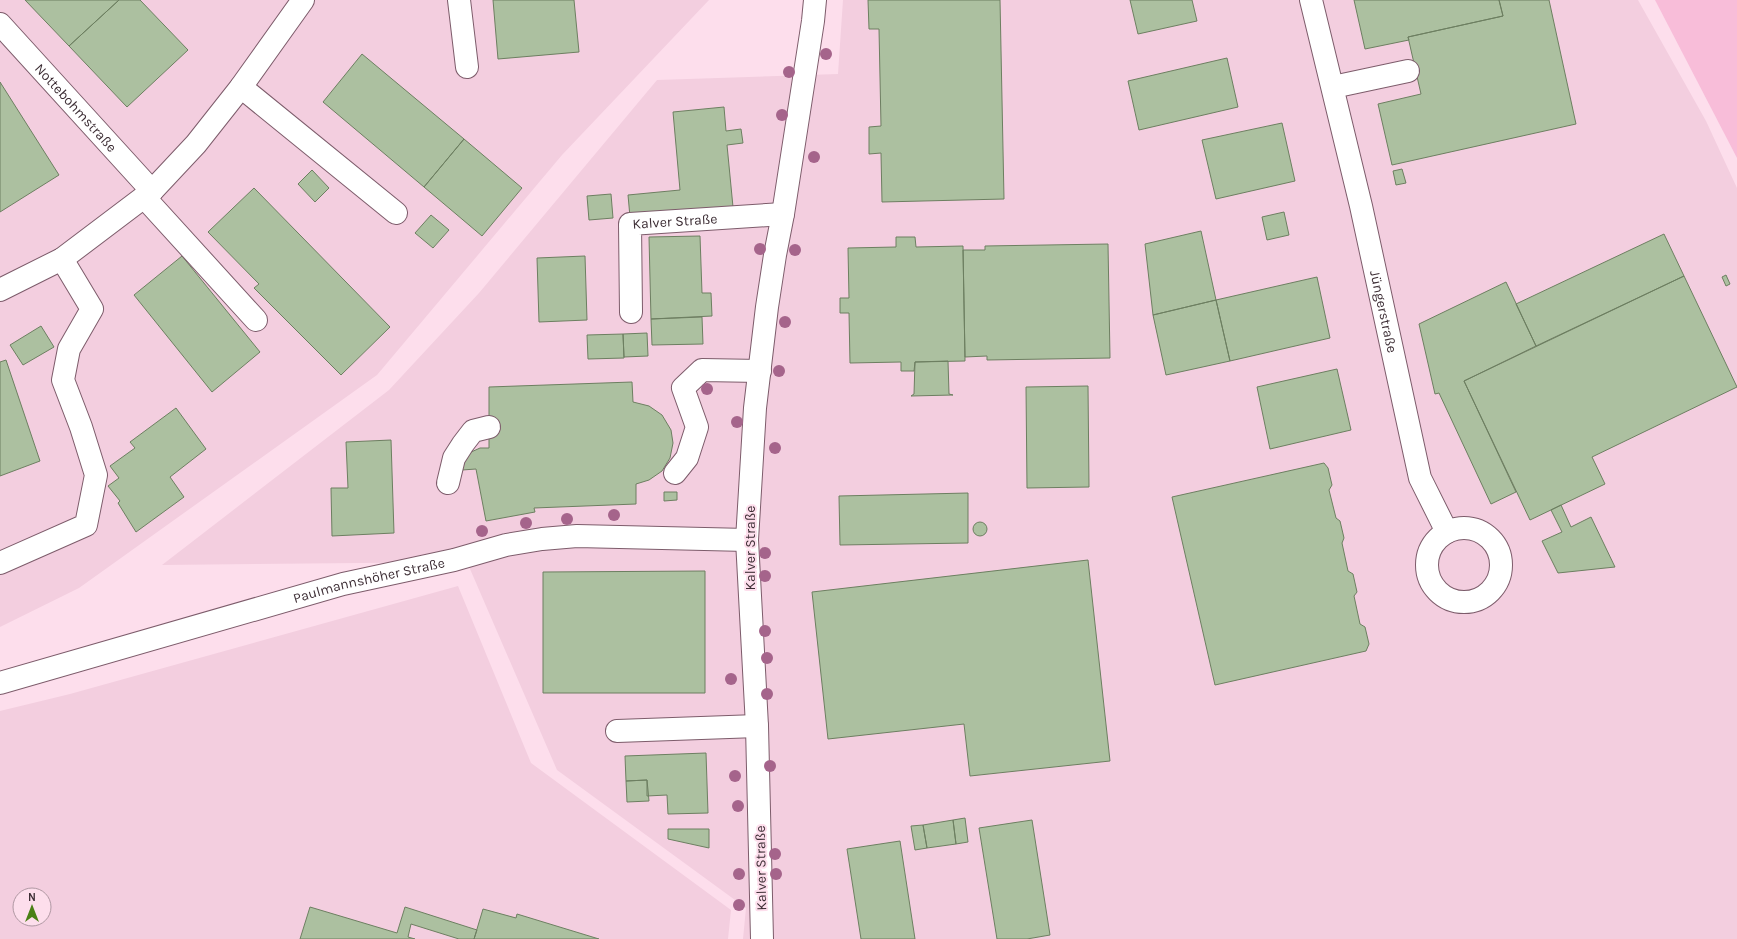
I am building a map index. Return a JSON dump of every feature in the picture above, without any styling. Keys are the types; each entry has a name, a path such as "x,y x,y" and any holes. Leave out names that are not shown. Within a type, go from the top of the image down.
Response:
{"street":[{"path":"0,290 62,259 148,194 196,144 241,87 303,0"},
{"path":"459,0 467,67"},
{"name":"Kalver Straße","path":"762,939 757,726 747,540 755,408 770,285 784,214 815,0"},
{"name":"Jüngerstraße","path":"1311,0 1361,206 1420,478 1447,532"},
{"name":"Nottebohmstraße","path":"0,24 256,320"},
{"path":"1333,87 1408,71"},
{"path":"241,87 396,213"},
{"name":"Kalver Straße","path":"631,312 630,224 784,214"},
{"path":"0,563 86,525 90,506 96,475 81,428 63,380 69,349 92,309 62,259"},
{"path":"675,473 687,458 697,427 683,388 702,370 760,371"},
{"path":"448,483 454,458 463,444 473,431 489,427"},
{"name":"Paulmannshöher Straße","path":"0,683 343,584 454,560 506,545 542,539 576,536 747,540"},
{"path":"617,732 757,726"}],"shaded area":[{"path":"0,0 709,0 562,155 377,375 79,588 0,627"},
{"path":"843,0 1638,0 1706,121 1737,188 1737,939 743,939 746,908 557,770 467,562 162,565 389,390 479,293 657,80 838,74"},
{"path":"1655,0 1737,0 1737,158"},
{"path":"458,586 531,763 731,910 728,939 0,939 0,711 70,694"}],"building":[{"path":"25,0 119,0 69,46"},
{"path":"119,0 140,0 188,50 127,107 69,46"},
{"path":"493,0 574,0 579,52 498,59"},
{"path":"868,0 1000,0 1004,199 882,202 881,153 869,154 869,127 881,126 879,29 869,29"},
{"path":"1130,0 1192,0 1197,21 1138,34"},
{"path":"1354,0 1499,0 1503,16 1408,37 1409,40 1365,49"},
{"path":"1499,0 1549,0 1576,124 1392,165 1378,104 1421,94 1408,37 1503,16"},
{"path":"362,54 464,139 424,187 323,102"},
{"path":"1227,58 1238,107 1139,130 1128,81"},
{"path":"0,82 59,175 0,212"},
{"path":"724,107 726,131 741,129 743,143 727,145 733,207 630,217 628,195 680,190 673,112"},
{"path":"1282,123 1295,181 1216,199 1202,140"},
{"path":"464,139 522,188 482,236 424,187"},
{"path":"1402,169 1406,183 1396,185 1393,171"},
{"path":"312,170 329,188 315,202 298,184"},
{"path":"254,188 390,327 341,375 254,288 259,284 208,232"},
{"path":"611,194 613,218 589,220 587,196"},
{"path":"1284,212 1289,235 1267,240 1262,217"},
{"path":"431,215 449,230 433,248 415,233"},
{"path":"1201,231 1216,300 1153,315 1145,244"},
{"path":"1664,234 1684,276 1536,346 1516,304"},
{"path":"700,236 702,293 711,293 712,316 651,319 649,237"},
{"path":"896,237 915,237 916,247 963,246 965,361 915,362 914,371 901,371 901,362 850,363 849,313 840,313 840,298 849,298 848,248 896,247"},
{"path":"1108,244 1110,358 987,360 987,356 965,357 963,250 985,250 985,246"},
{"path":"182,256 260,352 212,392 134,295"},
{"path":"585,256 587,320 539,322 537,258"},
{"path":"1726,275 1730,284 1726,286 1722,277"},
{"path":"1684,276 1737,387 1592,457 1605,484 1530,520 1464,381"},
{"path":"1317,277 1330,338 1230,361 1216,300"},
{"path":"1506,282 1536,346 1464,381 1516,492 1491,504 1439,393 1435,394 1419,324"},
{"path":"1216,300 1230,361 1166,375 1153,315"},
{"path":"702,317 703,344 652,345 651,319"},
{"path":"41,326 54,347 23,365 10,345"},
{"path":"647,333 648,356 624,357 623,334"},
{"path":"623,334 624,358 588,359 587,335"},
{"path":"6,360 40,461 0,476 0,362"},
{"path":"948,361 949,394 953,395 911,396 914,394 915,362"},
{"path":"1337,369 1351,430 1270,449 1257,387"},
{"path":"632,382 633,402 649,406 662,415 671,430 673,443 670,458 662,471 649,480 636,484 636,504 534,508 535,512 486,521 476,469 462,470 466,457 469,453 480,448 489,448 489,387"},
{"path":"1088,386 1089,487 1027,488 1026,387"},
{"path":"176,408 206,449 170,477 184,497 136,532 118,503 120,501 108,486 119,478 110,466 135,448 130,442"},
{"path":"391,440 394,533 332,536 331,488 348,488 346,442"},
{"path":"1324,463 1328,468 1332,485 1329,490 1336,518 1340,521 1344,538 1342,543 1348,571 1353,574 1357,592 1354,596 1360,624 1365,627 1369,644 1366,651 1215,685 1172,497"},
{"path":"664,492 677,492 677,500 664,501"},
{"path":"968,493 968,543 840,545 839,496"},
{"path":"1561,505 1571,527 1591,517 1615,567 1558,573 1542,541 1562,532 1551,510"},
{"path":"980,522 985,524 987,529 985,534 980,536 975,534 973,529 975,524"},
{"path":"1088,560 1110,761 970,776 964,724 828,739 812,592"},
{"path":"705,571 705,693 543,693 543,572"},
{"path":"706,753 708,813 668,814 667,795 647,796 647,780 626,781 625,756"},
{"path":"647,780 649,801 627,802 626,781"},
{"path":"965,818 968,842 956,844 953,820"},
{"path":"953,820 956,844 927,848 923,825"},
{"path":"1032,820 1050,935 1027,939 997,939 979,828"},
{"path":"923,825 927,848 915,850 911,826"},
{"path":"668,829 709,829 709,848 668,839"},
{"path":"900,841 915,939 861,939 847,849"},
{"path":"310,907 397,933 405,907 477,930 474,939 459,939 411,924 408,937 415,939 300,939"},
{"path":"483,909 516,918 517,914 599,939 474,939"}]}
